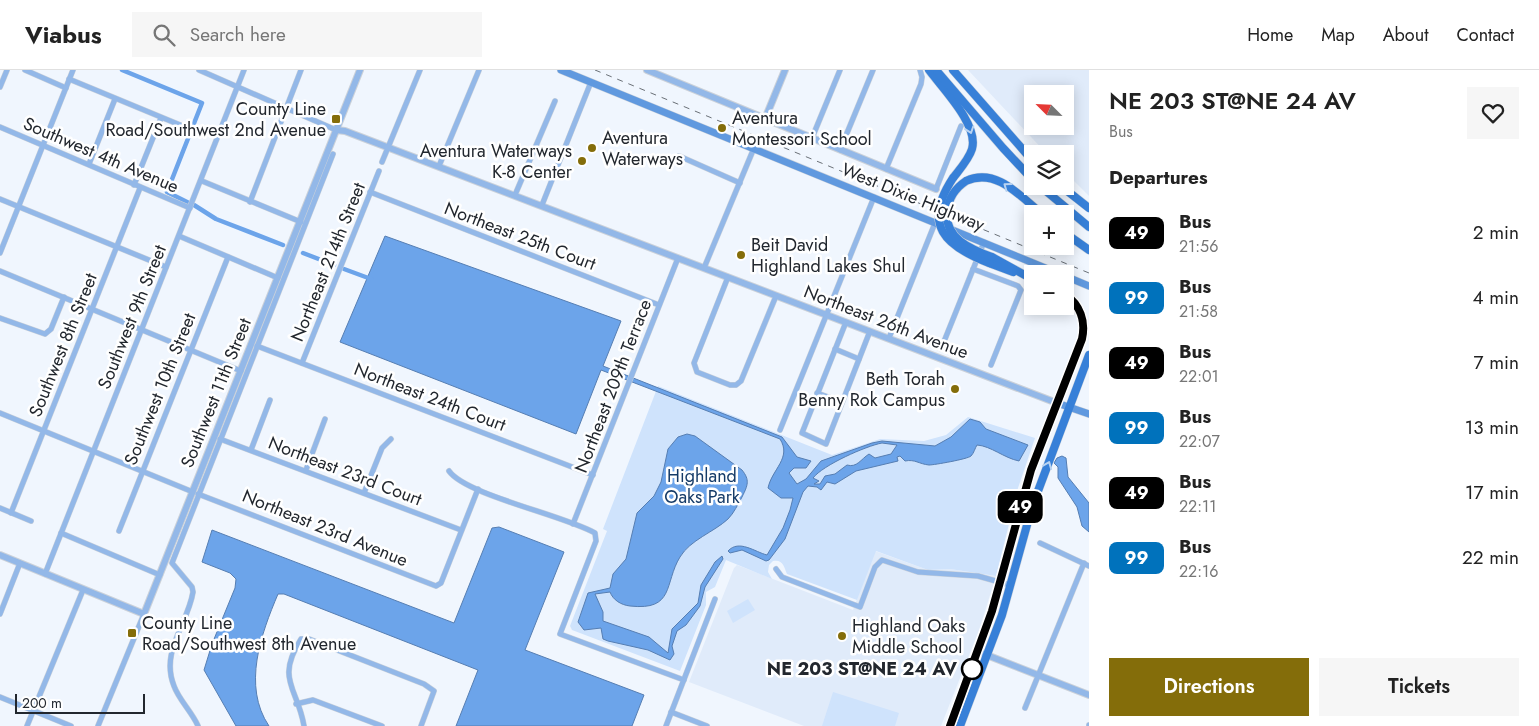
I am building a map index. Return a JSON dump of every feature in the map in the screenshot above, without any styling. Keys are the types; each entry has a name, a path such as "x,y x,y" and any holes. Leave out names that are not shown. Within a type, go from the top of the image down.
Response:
{"main road":[{"name":"West Dixie Highway","path":"561,70 1039,265"},
{"path":"929,70 970,126 973,144 968,157 953,178 941,202 939,217 942,230 957,249 990,260 1024,276"},
{"path":"936,70 1024,170"},
{"path":"953,70 1024,151"},
{"path":"980,121 1000,136 1010,136"},
{"path":"990,260 961,242 949,225 947,212 949,201 956,190 966,181 981,177 997,179 1030,205"},
{"path":"1051,195 1089,227"},
{"path":"1072,195 1089,208"},
{"path":"1074,239 1089,250"},
{"path":"1074,280 1089,286"},
{"path":"950,726 979,652 1031,470 1083,333 1079,309 1074,304"},
{"path":"960,726 988,656 1029,515 1089,355"},
{"name":"Northeast 26th Avenue","path":"1057,403 1089,414"}],"street":[{"path":"0,87 7,70"},
{"path":"25,70 66,88"},
{"path":"0,253 73,70"},
{"path":"199,70 236,88 336,130"},
{"name":"Southwest 9th Street","path":"45,574 202,181 244,70"},
{"path":"250,202 301,70"},
{"name":"Southwest 11th Street","path":"98,726 195,493 241,370 360,70"},
{"path":"382,162 420,70"},
{"path":"439,166 479,70"},
{"path":"647,70 936,189 961,126"},
{"path":"765,119 784,70"},
{"path":"812,138 840,70"},
{"path":"840,150 873,70"},
{"path":"886,169 921,84 920,70"},
{"path":"69,79 185,127"},
{"path":"542,205 591,82"},
{"path":"89,164 115,99"},
{"path":"516,195 555,101"},
{"path":"134,185 161,118"},
{"name":"Southwest 4th Avenue","path":"0,127 190,208"},
{"name":"Northeast 26th Avenue","path":"336,130 389,147 516,195 1057,403"},
{"path":"704,268 754,148"},
{"path":"198,726 174,687 170,671 174,643 193,592 192,587 172,563 195,493 220,439 333,154"},
{"path":"679,156 740,182"},
{"name":"Northeast 214th Street","path":"302,363 379,171"},
{"path":"202,181 301,222"},
{"name":"Southwest 8th Street","path":"11,513 140,188"},
{"name":"Northeast 25th Court","path":"370,192 659,305"},
{"path":"780,430 874,197"},
{"path":"0,199 166,268"},
{"path":"889,338 935,223"},
{"path":"179,236 278,278"},
{"path":"941,349 984,242"},
{"name":"Southwest 10th Street","path":"119,531 228,257"},
{"name":"Northeast 209th Terrace","path":"573,524 632,379 678,258"},
{"path":"973,269 1021,289 991,365"},
{"path":"0,271 241,370"},
{"path":"728,277 694,363 698,372 730,385 736,386 741,381 776,296"},
{"path":"0,318 45,334 50,329 64,297"},
{"path":"846,322 802,433 826,444 870,331"},
{"name":"Northeast 24th Court","path":"257,346 593,475"},
{"path":"835,349 859,359"},
{"path":"817,393 842,402"},
{"path":"251,450 270,400"},
{"name":"Northeast 23rd Avenue","path":"0,413 142,472 299,531 430,585 436,586 441,583 461,530"},
{"path":"306,470 325,419"},
{"name":"Northeast 23rd Court","path":"220,439 461,530"},
{"path":"364,493 382,448 390,439"},
{"path":"449,471 455,479 478,489 591,530 597,536 560,634 684,680"},
{"path":"461,530 478,489"},
{"path":"0,508 31,521"},
{"path":"61,533 160,575"},
{"path":"1025,708 1086,564 1040,543"},
{"path":"0,555 144,614"},
{"path":"776,569 782,577 860,606 875,567 882,560 918,572 966,574 1010,585"},
{"path":"0,614 20,563"},
{"path":"27,726 83,590"},
{"path":"666,726 715,599"},
{"path":"304,726 288,681 289,662 301,639 320,643 424,684 434,691 421,726"},
{"path":"979,652 1089,694"},
{"path":"0,697 71,726"},
{"path":"296,704 313,700 382,726"},
{"path":"671,712 707,726"}],"shaded area":[{"path":"968,70 1089,70 1089,196 1074,181 1074,145 1039,145 1029,135 1074,135 1074,85 1024,85 1024,130"},
{"name":"Highland Oaks Middle School","path":"875,551 928,570 950,569 996,576 979,630 941,726 804,726 689,682 734,568 737,565 853,610"}],"green space":[{"name":"Highland Oaks Park","path":"658,386 832,455 880,439 924,441 946,435 968,417 1035,438 1018,488 996,576 950,569 928,570 876,551 857,600 787,574 783,564 779,561 773,561 769,565 768,572 772,579 726,560 715,587 706,592 706,605 680,671 572,630 570,626 607,531 603,529"},
{"path":"748,599 755,610 733,623 727,611"},
{"path":"833,692 899,713 895,726 822,726"}],"water":[{"path":"385,236 621,321 603,366 782,437 797,457 811,461 806,468 794,468 789,473 797,484 806,479 821,461 882,441 935,446 951,437 970,419 980,422 986,429 1028,445 1019,461 977,445 971,456 964,459 929,465 905,461 900,456 897,457 898,461 856,471 835,484 827,482 821,490 817,487 808,486 803,492 785,539 769,560 766,561 742,550 730,553 728,551 737,546 742,546 767,555 783,528 793,498 781,498 768,488 783,458 784,452 780,439 601,370 576,434 340,342","holes":["882,443 897,445 891,454 875,458 869,454 856,464 847,465 835,474 825,476 820,484 814,484 819,481 813,478 818,473 845,457"]},
{"path":"687,434 695,436 745,474 747,486 736,508 728,519 684,551 675,567 666,593 655,604 630,606 615,600 610,592 595,594 603,612 603,621 649,637 668,653 672,629 698,603 701,585 715,562 722,556 723,559 705,587 700,606 686,625 677,631 672,646 674,654 670,660 648,650 603,639 601,628 584,630 578,622 588,593 610,588 613,574 626,559 637,513 654,496 661,482 668,449 678,437"},
{"path":"1062,456 1066,458 1068,477 1089,503 1089,532 1082,526 1077,507 1058,478 1058,467 1054,463 1057,458"},
{"path":"499,527 564,552 525,650 644,695 632,726 456,726 478,670 284,594 278,594 266,626 257,660 257,694 261,710 269,726 236,726 204,670 212,644 235,588 236,579 230,573 202,562 212,530 454,623 492,528"}],"waterway":[{"path":"122,70 202,103 167,192 189,203"},
{"path":"194,205 216,219 283,245"},
{"path":"303,253 334,265"},
{"path":"344,269 371,279"}],"railway":[{"path":"595,70 1089,273"}],"bus line":[{"name":"49","path":"950,726 979,652 992,611 1031,470 1082,339 1084,325 1081,313 1074,302"}],"place":[{"name":"County Line Road/Southwest 2nd Avenue","path":"336,119"},
{"name":"Aventura Montessori School","path":"722,128"},
{"name":"Aventura Waterways","path":"592,148"},
{"name":"Aventura Waterways K-8 Center","path":"582,161"},
{"name":"Beit David Highland Lakes Shul","path":"741,255"},
{"name":"Beth Torah Benny Rok Campus","path":"955,389"},
{"name":"County Line Road/Southwest 8th Avenue","path":"132,633"},
{"name":"Highland Oaks Middle School","path":"842,636"},
{"name":"NE 203 ST@NE 24 AV","path":"972,669"}]}
